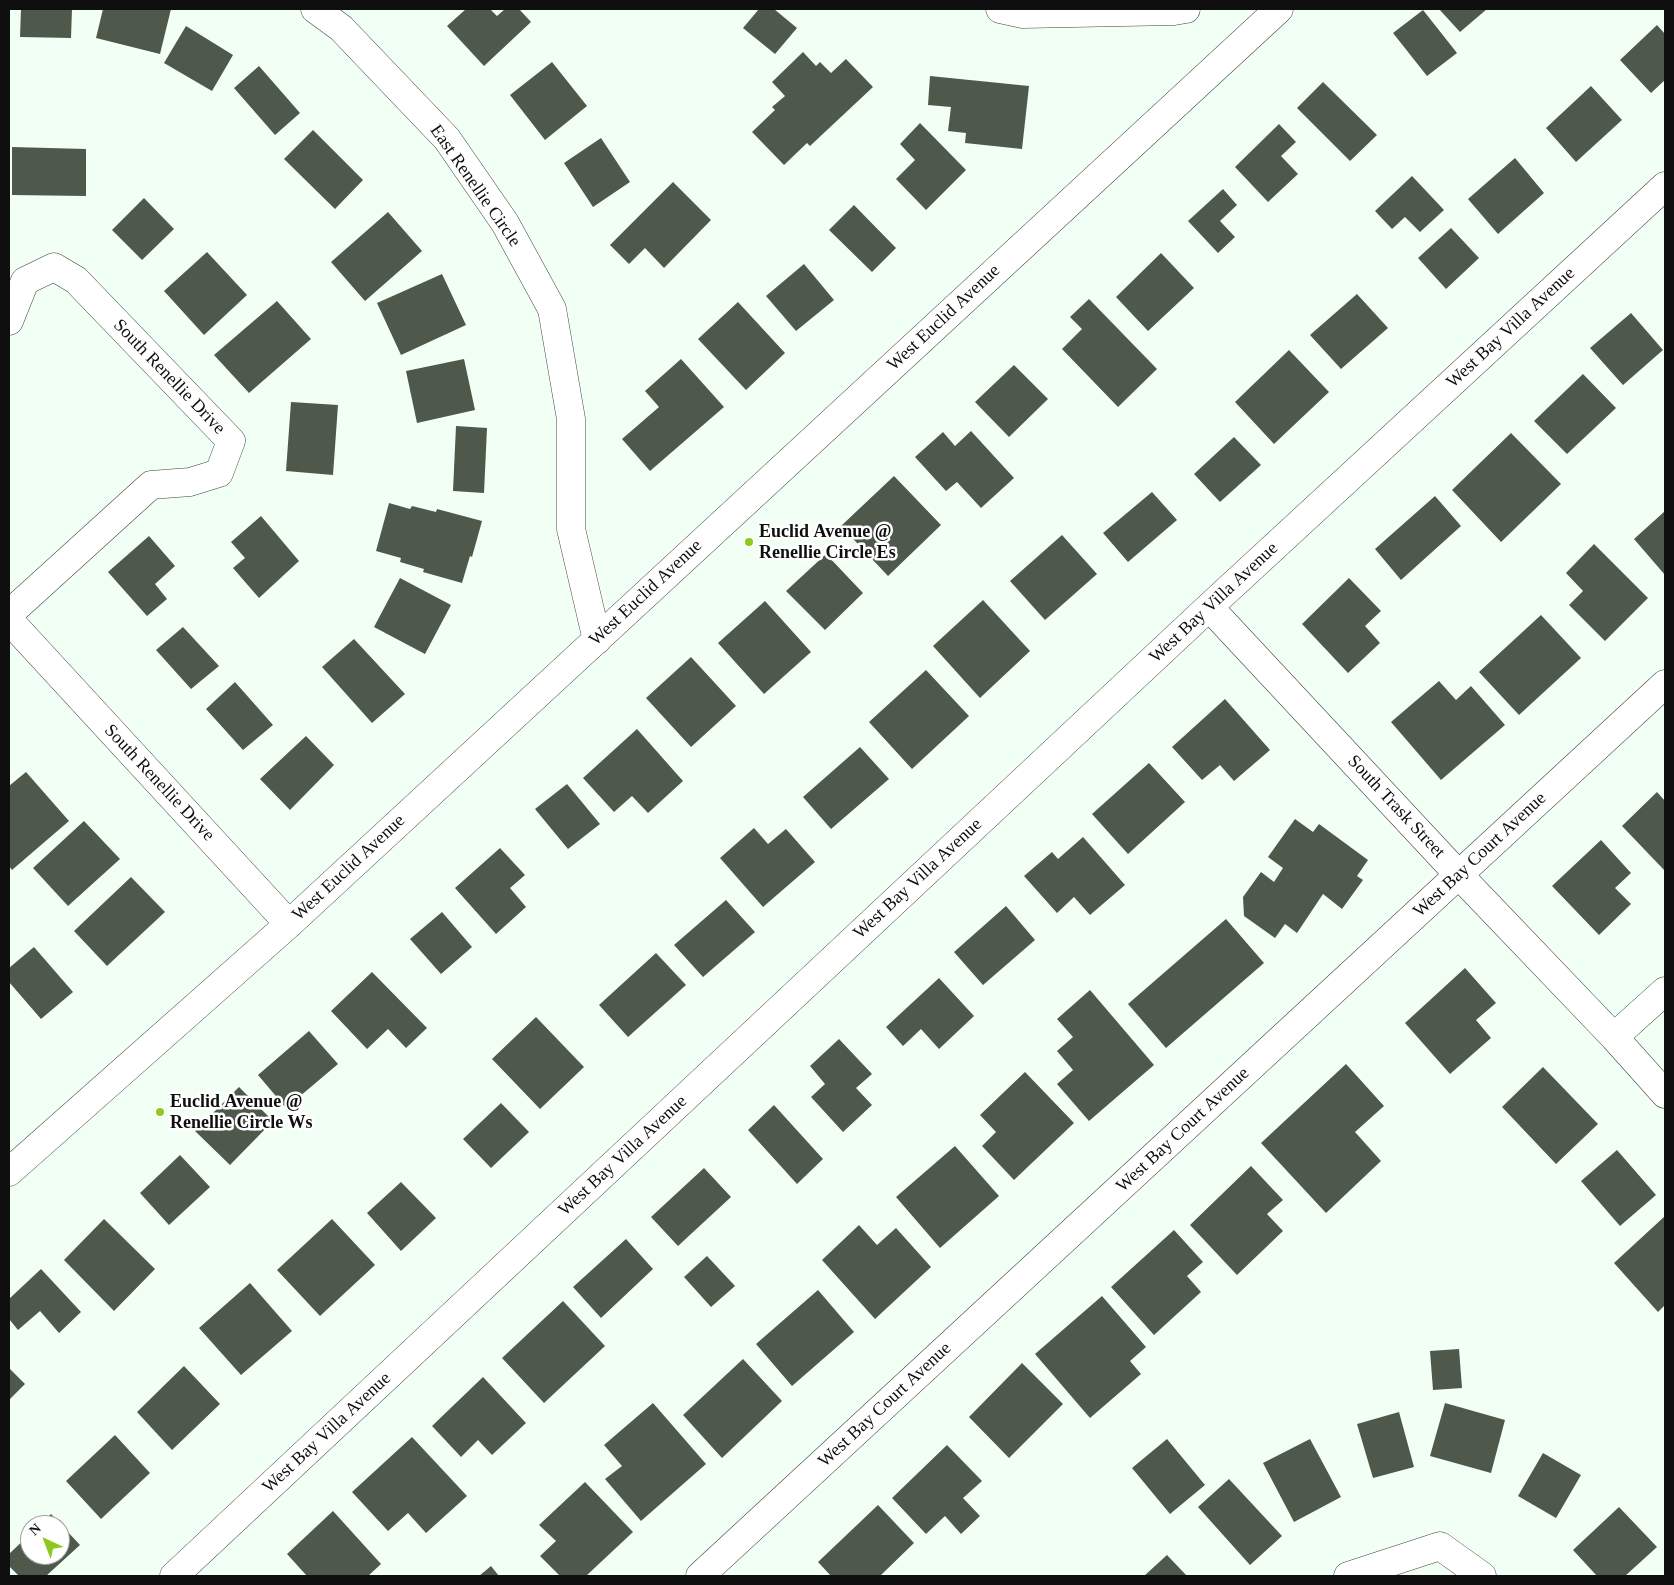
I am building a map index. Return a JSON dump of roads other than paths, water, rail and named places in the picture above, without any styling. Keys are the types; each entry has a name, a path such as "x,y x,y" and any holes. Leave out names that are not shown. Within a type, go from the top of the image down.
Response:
{"street":[{"name":"East Renellie Circle","path":"315,9 341,28 446,139 505,223 552,309 571,419 571,529 596,640"},
{"path":"1000,9 1023,14 1174,11 1186,9"},
{"name":"West Euclid Avenue","path":"13,1165 288,924 1279,9"},
{"name":"West Bay Villa Avenue","path":"174,1576 1209,607 1665,186"},
{"name":"South Renellie Drive","path":"9,321 25,281 54,268 76,280 231,441 219,473 190,482 151,485 9,614"},
{"name":"South Trask Street","path":"1209,607 1459,875 1614,1037 1665,1094"},
{"name":"South Renellie Drive","path":"9,620 288,924"},
{"name":"West Bay Court Avenue","path":"700,1576 1665,684"},
{"path":"1614,1037 1665,992"},
{"path":"1348,1576 1440,1546 1482,1576"}],"place":[{"name":"Euclid Avenue @ Renellie Circle Es","path":"749,542"},
{"name":"Euclid Avenue @ Renellie Circle Ws","path":"160,1112"}]}
